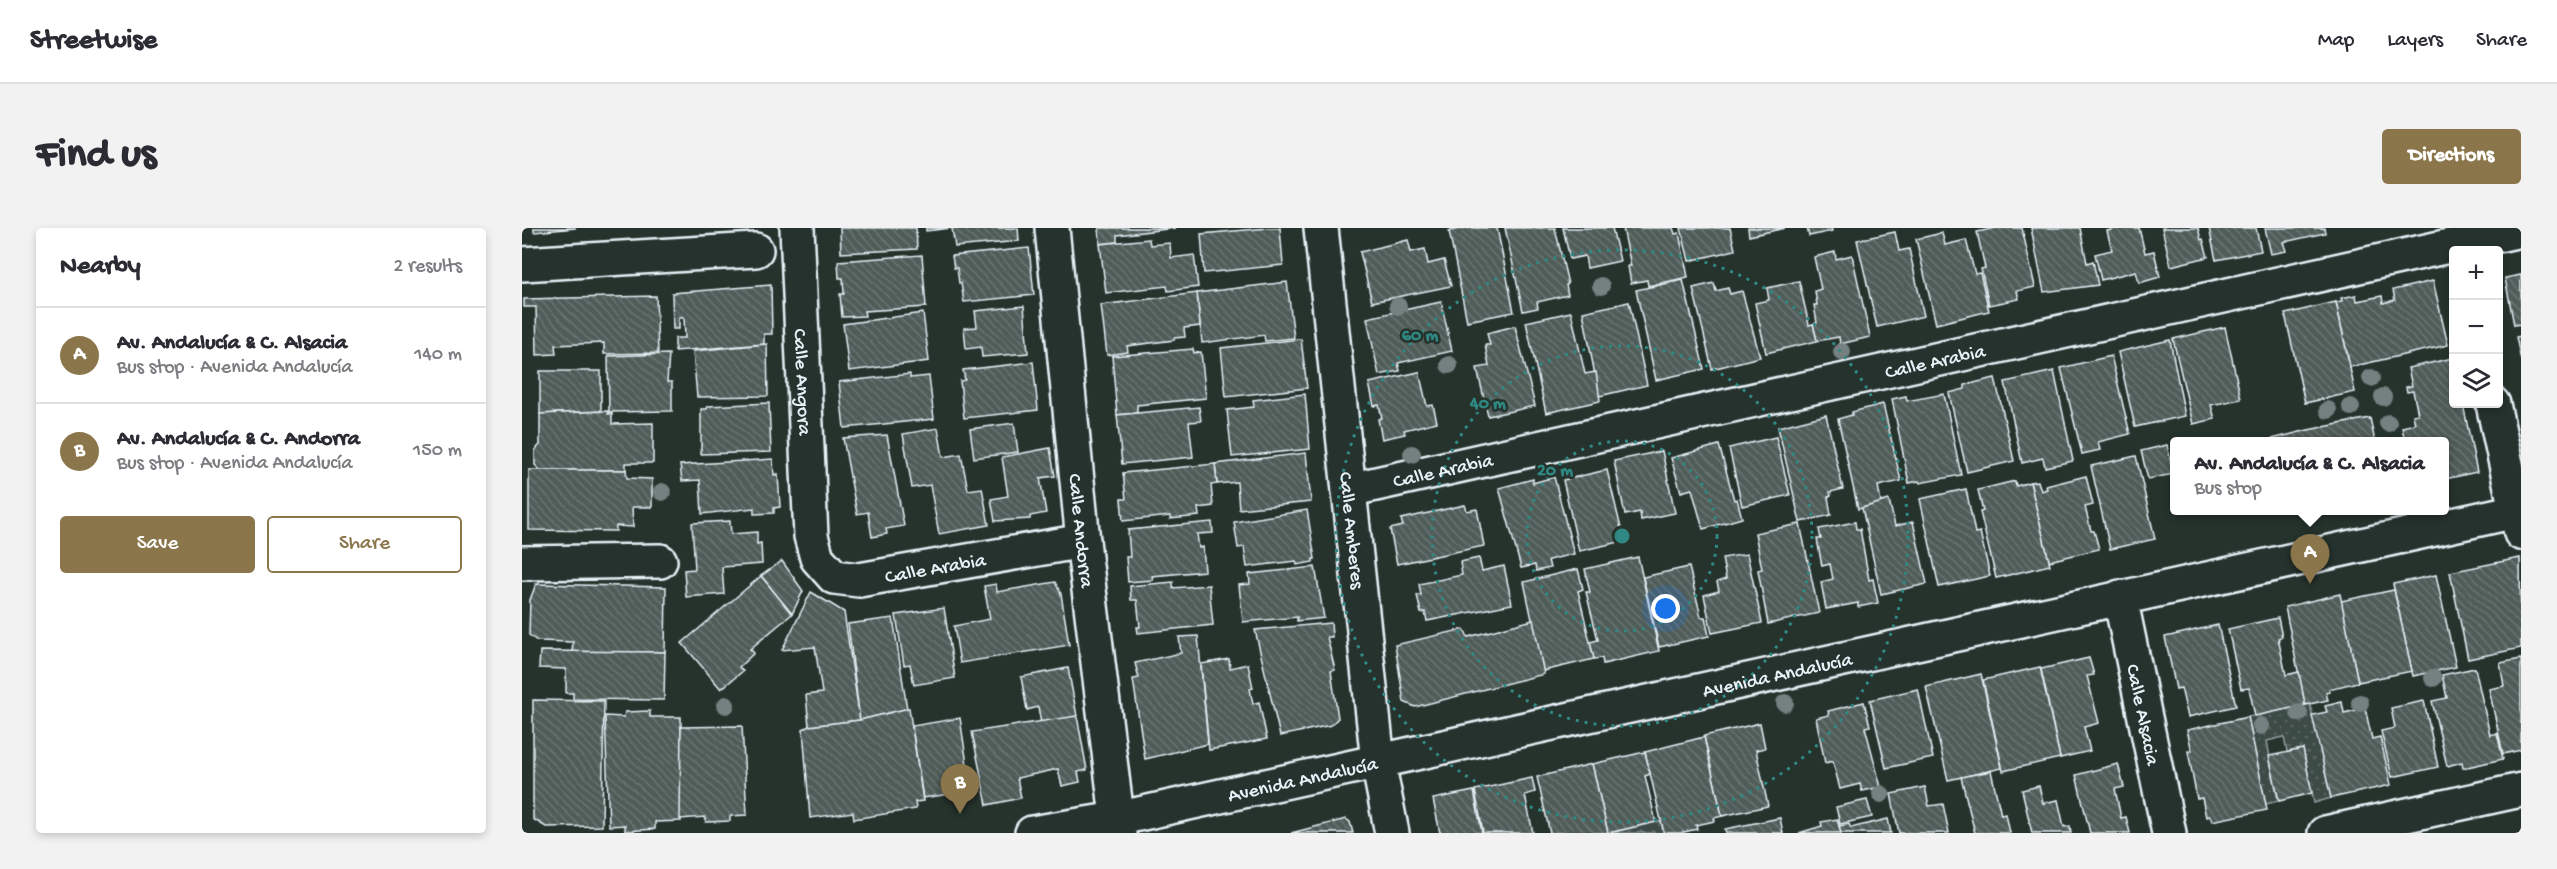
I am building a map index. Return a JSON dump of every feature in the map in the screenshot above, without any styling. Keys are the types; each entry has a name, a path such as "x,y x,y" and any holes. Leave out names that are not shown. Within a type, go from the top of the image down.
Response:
{"street":[{"name":"Calle Angora","path":"796,228 811,536"},
{"name":"Calle Andorra","path":"1052,228 1083,541 1117,826"},
{"name":"Calle Amberes","path":"1320,228 1378,762 1392,833"},
{"name":"Calle Arabia","path":"1349,490 2457,241 2521,230"},
{"path":"522,264 756,249"},
{"path":"2494,408 2519,518"},
{"name":"Avenida Andalucía","path":"1032,833 1117,826 1378,762 2120,597 2519,518"},
{"name":"Calle Arabia","path":"811,536 817,558 834,577 859,580 1083,541"},
{"path":"522,563 660,561"},
{"name":"Calle Alsacia","path":"2120,597 2169,833"},
{"path":"2325,833 2521,790"}],"shaded area":[{"path":"2310,704 2331,798 2314,803 2303,749 2287,752 2284,737 2267,741 2278,801 2266,804 2248,717"},
{"path":"1661,821 1663,833 1610,833"}],"building":[{"path":"534,228 576,228 534,232"},
{"path":"840,228 916,228 917,249 841,253"},
{"path":"926,228 952,228 926,231"},
{"path":"952,228 1018,228 1019,241 955,247"},
{"path":"1099,228 1176,228 1117,235 1117,242 1100,244"},
{"path":"1280,228 1283,265 1204,273 1201,234"},
{"path":"1466,228 1497,228 1514,312 1467,321 1449,231"},
{"path":"1505,228 1555,228 1568,284 1566,285 1568,295 1537,302 1538,308 1523,311"},
{"path":"1563,228 1612,228 1620,261 1587,268 1585,256 1570,259"},
{"path":"1623,228 1673,228 1675,234 1679,233 1688,277 1648,286 1647,280 1631,283 1628,266 1631,266"},
{"path":"1681,228 1730,228 1735,250 1689,261"},
{"path":"1748,228 1785,228 1749,236"},
{"path":"1807,228 1831,228 1832,231 1809,236"},
{"path":"1996,228 2022,228 2035,287 2017,291 2019,299 1989,305 1981,269 1985,268 1977,232"},
{"path":"2031,228 2080,228 2087,263 2093,261 2098,285 2044,292"},
{"path":"2118,228 2139,228 2145,253 2154,251 2160,277 2139,283 2136,271 2101,280 2095,254 2112,250 2107,231"},
{"path":"2162,228 2198,228 2208,257 2171,266"},
{"path":"2209,228 2256,228 2261,251 2216,260"},
{"path":"2265,228 2324,228 2325,233 2284,242 2287,251 2271,254"},
{"path":"1895,232 1899,251 1909,249 1924,316 1877,327 1857,240"},
{"path":"1942,233 1945,245 1966,240 1975,274 1980,273 1989,311 1936,324 1916,239"},
{"path":"1149,239 1150,245 1170,243 1171,258 1194,255 1198,287 1168,291 1167,286 1106,293 1100,244"},
{"path":"1408,240 1411,252 1425,249 1428,264 1444,260 1451,286 1372,302 1360,252"},
{"path":"1029,248 1034,295 964,302 961,283 959,283 957,268 954,268 952,256"},
{"path":"1835,252 1836,259 1852,255 1870,337 1840,344 1839,337 1817,341 1813,324 1817,323 1814,305 1817,305 1815,291 1821,289 1814,257"},
{"path":"922,255 926,307 864,311 865,316 842,317 840,294 844,294 843,278 839,278 838,261"},
{"path":"2521,275 2521,324 2514,325 2505,278"},
{"path":"1683,280 1704,369 1656,380 1636,290"},
{"path":"1799,281 1809,325 1813,324 1817,341 1766,353 1755,303 1769,300 1767,288"},
{"path":"2433,281 2448,345 2350,367 2336,302 2342,301 2341,298 2356,295 2357,301 2382,296 2383,303 2395,300 2393,290"},
{"path":"1287,282 1294,338 1265,341 1264,335 1202,343 1197,293"},
{"path":"1714,283 1716,291 1728,288 1730,294 1742,291 1760,357 1712,369 1693,288"},
{"path":"771,285 772,334 764,334 764,344 675,351 675,338 685,338 684,317 679,317 679,329 673,329 672,293"},
{"path":"1197,293 1200,326 1184,328 1185,337 1127,346 1128,352 1107,355 1101,305"},
{"path":"656,296 658,353 604,354 604,343 555,345 556,354 537,355 536,307 524,307 524,299"},
{"path":"1441,302 1452,351 1398,363 1400,371 1379,375 1367,318"},
{"path":"1629,302 1647,385 1599,396 1583,312"},
{"path":"2336,302 2355,392 2305,403 2285,314"},
{"path":"1024,306 1028,353 982,357 981,347 966,349 964,328 977,327 975,311"},
{"path":"1571,312 1585,374 1596,372 1600,401 1546,413 1526,322"},
{"path":"923,313 929,361 849,371 843,324"},
{"path":"1515,326 1535,406 1488,416 1477,368 1489,366 1485,345 1490,345 1487,333"},
{"path":"2225,327 2241,399 2211,405 2215,419 2193,424 2173,339"},
{"path":"2521,336 2521,360 2516,337"},
{"path":"1301,339 1307,388 1226,397 1221,348"},
{"path":"2170,340 2185,416 2135,427 2118,352"},
{"path":"767,344 768,396 697,397 693,351"},
{"path":"1193,349 1194,353 1201,352 1206,398 1137,405 1137,413 1117,415 1112,356"},
{"path":"669,354 667,382 672,382 672,411 609,412 608,356"},
{"path":"2111,356 2130,434 2098,442 2100,450 2082,454 2061,368"},
{"path":"2449,359 2449,408 2464,408 2477,472 2449,478 2449,437 2404,437 2402,427 2415,424 2413,415 2418,414 2413,391 2407,392 2406,387 2412,386 2408,368"},
{"path":"1033,362 1038,410 964,418 960,381 965,380 963,370"},
{"path":"540,371 601,371 601,411 540,414"},
{"path":"2054,371 2073,461 2045,467 2043,458 2022,463 2005,382"},
{"path":"1419,372 1427,406 1433,405 1437,422 1404,430 1405,434 1382,439 1378,419 1382,418 1379,405 1374,406 1369,383"},
{"path":"910,374 910,378 929,376 934,419 844,428 839,382"},
{"path":"1995,378 2014,461 1967,472 1949,393 1965,389 1965,385"},
{"path":"1305,394 1310,449 1232,457 1227,410 1254,407 1253,400"},
{"path":"1944,394 1961,475 1909,483 1892,399 1906,396 1907,401"},
{"path":"769,403 771,452 701,454 701,409 707,409 708,406"},
{"path":"1883,404 1901,481 1878,486 1881,503 1858,509 1838,419 1852,415 1852,412"},
{"path":"1199,407 1201,421 1189,422 1193,457 1122,464 1117,415"},
{"path":"608,411 608,414 612,413 612,424 653,423 653,463 626,463 626,470 540,470 535,465 535,450 540,445 540,414"},
{"path":"1826,415 1843,489 1830,492 1831,496 1828,497 1831,515 1800,522 1778,427"},
{"path":"2370,418 2374,437 2280,437"},
{"path":"1014,423 1018,452 974,458 970,429"},
{"path":"938,428 943,457 961,454 968,490 982,488 989,525 939,534 930,485 912,488 903,434"},
{"path":"887,435 904,526 886,529 887,534 872,537 868,512 857,514 843,438"},
{"path":"1776,437 1790,495 1742,506 1729,448"},
{"path":"1719,445 1734,500 1737,499 1742,518 1703,529 1692,489 1681,492 1671,458"},
{"path":"2167,445 2170,475 2148,479 2141,451"},
{"path":"1050,448 1055,476 1040,478 1046,513 1030,516 1030,519 995,521 991,499 1008,496 1002,457"},
{"path":"1662,451 1675,513 1641,520 1640,512 1625,515 1614,461"},
{"path":"1306,453 1311,502 1239,509 1237,482 1217,484 1215,464"},
{"path":"2136,456 2155,539 2110,549 2091,466"},
{"path":"773,459 774,475 778,474 780,507 774,508 774,513 754,514 754,508 702,514 700,480 682,481 680,465"},
{"path":"1215,464 1217,484 1211,485 1213,506 1198,508 1199,516 1170,519 1170,516 1123,521 1121,499 1126,499 1123,473"},
{"path":"529,470 626,470 627,478 652,479 652,507 632,507 633,527 616,526 616,531 529,530"},
{"path":"1607,470 1624,541 1579,551 1563,480"},
{"path":"2086,476 2093,505 2085,507 2091,531 2094,531 2099,549 2049,561 2030,482 2038,481 2041,491 2047,489 2046,486"},
{"path":"1554,477 1574,554 1548,560 1550,568 1536,571 1535,565 1521,568 1499,488 1533,479 1533,483"},
{"path":"2015,481 2016,486 2030,482 2050,565 1996,578 1980,512 1983,511 1978,490"},
{"path":"1966,489 1975,533 1980,532 1990,576 1939,587 1920,499"},
{"path":"1889,500 1895,526 1913,522 1927,584 1881,594 1862,508"},
{"path":"1465,505 1467,511 1477,509 1484,546 1397,564 1390,529 1403,526 1401,519"},
{"path":"1307,510 1315,559 1313,562 1297,565 1296,561 1247,567 1244,547 1238,548 1234,522"},
{"path":"730,521 731,534 757,532 757,544 761,543 762,564 722,567 724,594 686,597 684,570 695,569 692,523"},
{"path":"1212,522 1213,533 1197,534 1199,548 1203,547 1205,571 1152,576 1153,580 1128,582 1126,557 1130,557 1128,530"},
{"path":"1855,522 1856,529 1860,529 1869,580 1873,579 1878,603 1858,607 1858,603 1826,609 1821,582 1833,579 1830,564 1822,566 1817,539 1821,539 1819,529"},
{"path":"1800,524 1819,613 1768,624 1758,570 1762,569 1755,533"},
{"path":"1747,554 1762,623 1712,633 1704,595 1719,591 1717,582 1726,579 1722,558"},
{"path":"1638,557 1659,651 1603,664 1602,658 1594,659 1590,642 1598,640 1586,592 1590,592 1585,569"},
{"path":"1479,558 1482,571 1504,566 1512,604 1427,621 1425,612 1421,613 1417,595 1421,595 1419,584 1462,575 1460,562"},
{"path":"2520,558 2521,648 2468,659 2450,572"},
{"path":"782,561 803,591 792,614 761,576"},
{"path":"1315,567 1324,618 1297,621 1297,617 1243,622 1239,585 1250,584 1249,574"},
{"path":"1689,567 1701,617 1705,617 1709,636 1659,647 1643,577"},
{"path":"1578,569 1583,589 1578,591 1594,659 1543,671 1524,582"},
{"path":"2436,575 2456,667 2413,676 2393,584"},
{"path":"761,576 792,614 750,649 754,653 739,667 743,671 721,689 682,643"},
{"path":"1055,582 1061,594 1069,645 960,663 954,626 990,619 984,586 996,584 997,592"},
{"path":"1173,582 1173,588 1209,585 1213,625 1138,633 1137,627 1140,627 1137,600 1131,600 1130,586"},
{"path":"536,584 666,587 665,652 572,652 573,642 537,641 529,635 530,600"},
{"path":"2394,590 2412,671 2358,682 2341,601"},
{"path":"811,592 844,612 860,720 809,726 806,695 822,693 815,647 782,650"},
{"path":"2340,594 2358,682 2329,689 2330,692 2326,693 2328,700 2305,705 2285,607"},
{"path":"944,608 955,678 914,685 910,664 904,665 896,615"},
{"path":"893,618 907,709 860,720 848,624"},
{"path":"2278,618 2282,637 2278,638 2286,675 2299,672 2305,705 2255,716 2249,688 2241,689 2228,629"},
{"path":"1533,620 1544,674 1415,707 1404,702 1395,645 1464,629 1468,637"},
{"path":"1331,623 1332,637 1327,637 1335,670 1331,671 1338,718 1331,725 1280,736 1255,630"},
{"path":"2218,625 2236,706 2188,717 2181,688 2176,689 2165,637"},
{"path":"1198,636 1208,744 1145,759 1133,679 1139,678 1135,663 1181,653 1179,637"},
{"path":"540,651 665,652 664,700 573,699 573,693 566,693 566,669 539,668"},
{"path":"2089,658 2094,675 2087,676 2099,723 2084,727 2090,751 2060,758 2041,669"},
{"path":"1229,659 1230,668 1248,664 1253,688 1250,689 1253,704 1259,702 1267,739 1209,750 1201,664"},
{"path":"2521,659 2521,750 2503,754 2489,689 2504,686 2500,663"},
{"path":"2040,667 2060,758 2003,771 1983,680"},
{"path":"1068,668 1077,716 1041,723 1038,707 1027,710 1021,677"},
{"path":"2475,668 2490,735 2497,733 2503,759 2463,768 2462,762 2447,766 2432,701 2447,698 2442,675"},
{"path":"1981,674 2002,768 1948,780 1926,687"},
{"path":"1918,689 1933,758 1886,768 1870,700"},
{"path":"533,700 604,701 602,826 546,827 533,819"},
{"path":"2424,701 2438,767 2392,777 2381,731 2395,728 2391,708"},
{"path":"1864,702 1870,726 1865,727 1881,787 1862,791 1860,784 1840,789 1833,761 1825,763 1816,718 1829,715 1828,711"},
{"path":"2342,702 2344,713 2365,708 2372,739 2380,737 2391,785 2331,798 2312,715 2327,712 2325,706"},
{"path":"909,708 923,801 915,802 916,809 854,819 853,812 810,818 803,729 809,726 860,720"},
{"path":"650,711 650,717 681,717 681,821 655,822 655,829 625,831 625,825 609,826 605,716 624,717 625,712"},
{"path":"1077,716 1087,770 1078,772 1080,782 1062,786 1058,769 1017,778 1021,798 987,805 972,732"},
{"path":"2248,717 2267,810 2212,821 2210,816 2206,817 2202,798 2197,799 2188,751 2192,751 2187,730"},
{"path":"960,718 971,791 923,798 912,726"},
{"path":"1760,723 1765,748 1756,750 1768,806 1722,816 1704,736"},
{"path":"742,726 747,815 730,816 730,821 706,822 705,817 680,819 681,727"},
{"path":"1704,737 1722,816 1714,818 1715,821 1696,825 1697,829 1680,833 1664,833 1645,752"},
{"path":"2303,749 2312,793 2279,801 2269,756"},
{"path":"1645,752 1650,774 1645,776 1656,822 1608,833 1592,764"},
{"path":"1592,764 1608,833 1550,833 1537,777"},
{"path":"2118,764 2124,787 2115,789 2121,818 2126,817 2130,833 2090,833 2076,775"},
{"path":"1991,771 2001,815 2006,814 2010,833 1975,833 1961,777"},
{"path":"1532,778 1535,792 1525,795 1533,833 1483,833 1475,790"},
{"path":"2039,786 2043,803 2058,800 2064,827 2070,826 2071,833 2032,833 2022,790"},
{"path":"1925,787 1929,806 1943,804 1949,833 1899,833 1891,794"},
{"path":"1474,791 1482,833 1440,833 1433,799"},
{"path":"1867,800 1872,817 1840,824 1836,807"},
{"path":"1780,818 1783,833 1726,833 1725,829"},
{"path":"1346,819 1350,822 1353,833 1291,833"},
{"path":"1837,819 1841,833 1799,833 1822,826 1821,822"},
{"path":"1888,819 1891,833 1841,833 1839,826 1849,824 1851,828"}],"place":[{"name":"Av. Andalucía & C. Alsacia","path":"2310,584"},
{"name":"Av. Andalucía & C. Andorra","path":"960,814"}]}
